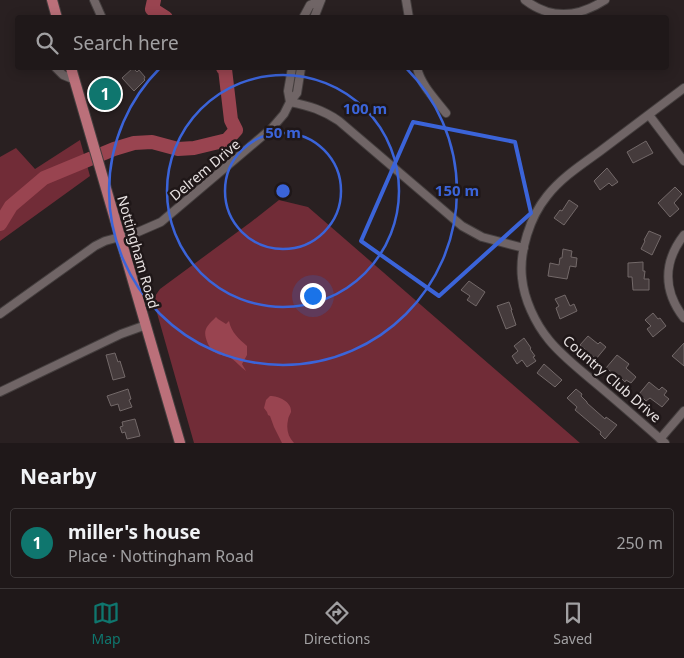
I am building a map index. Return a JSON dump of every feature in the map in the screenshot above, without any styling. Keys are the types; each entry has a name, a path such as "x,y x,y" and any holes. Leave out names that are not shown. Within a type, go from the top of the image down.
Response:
{"main road":[{"path":"52,0 56,15"},
{"name":"Nottingham Road","path":"72,70 180,443"}],"street":[{"path":"94,0 101,15"},
{"path":"305,15 310,5 321,0"},
{"path":"315,15 321,0"},
{"path":"406,0 408,15"},
{"path":"525,0 541,10 563,14 580,12 606,0"},
{"path":"58,70 63,75 74,80"},
{"path":"292,70 288,91 290,102 315,108 340,121 462,226 482,237 524,248"},
{"name":"Delrem Drive","path":"0,314 95,246 105,241 147,229 168,217 272,128 284,114 297,93 302,70"},
{"path":"417,70 428,90 446,114"},
{"name":"Country Club Drive","path":"663,441 566,357 548,339 541,330 530,308 524,289 522,271 527,234 534,216 553,188 684,88"},
{"path":"649,115 684,161"},
{"path":"684,235 674,248 668,272 668,282 673,301 684,318"},
{"path":"0,392 120,334 146,325"},
{"path":"663,441 684,411"}],"highlighted area":[{"path":"413,122 515,142 531,213 439,296 361,241"}],"shaded area":[{"path":"80,140 90,176 0,241 0,157 16,148 35,169"},
{"path":"279,200 308,207 580,443 194,443 153,299 160,289"},
{"path":"216,317 226,324 229,321 233,332 247,346 247,355 242,364 246,371 231,358 220,355 211,349 205,332"},
{"path":"270,396 281,398 291,408 287,430 294,443 282,443 270,416 264,408 266,400"}],"building":[{"path":"131,70 137,72 139,70 145,77 145,80 134,91 122,78"},
{"path":"99,82 112,86 109,94 114,95 109,106 105,108 100,107 98,103 99,92 96,91"},
{"path":"646,141 653,153 633,163 627,152"},
{"path":"607,168 618,182 612,186 609,183 600,190 594,181"},
{"path":"675,187 682,194 674,203 679,209 670,217 658,203"},
{"path":"569,200 578,206 564,225 554,218 560,210 562,211"},
{"path":"649,231 661,236 652,255 641,249"},
{"path":"563,249 572,251 571,257 577,258 576,267 570,266 567,279 548,276 550,263 559,265"},
{"path":"643,262 644,279 649,279 649,290 633,290 632,277 628,277 628,263"},
{"path":"469,281 485,292 476,306 467,300 470,296 461,290"},
{"path":"565,295 570,306 574,304 577,311 560,319 556,308 559,306 555,299"},
{"path":"509,302 516,325 506,329 497,306"},
{"path":"653,313 666,326 653,337 647,329 651,326 645,320"},
{"path":"588,336 598,344 600,342 606,347 596,359 580,345"},
{"path":"524,338 531,348 536,361 527,367 522,360 517,364 512,356 518,351 514,346"},
{"path":"684,343 684,366 672,356"},
{"path":"115,353 118,362 120,361 125,377 113,380 106,355"},
{"path":"617,355 629,364 626,368 636,377 631,383 626,380 625,382 606,368"},
{"path":"544,364 562,380 555,387 537,373"},
{"path":"649,382 659,390 662,387 667,391 664,395 669,399 662,407 650,398 646,401 639,394"},
{"path":"128,389 132,407 120,411 118,404 111,406 107,396"},
{"path":"576,389 582,394 581,396 587,403 605,419 606,417 617,425 605,439 600,434 601,432 575,410 577,407 567,398"},
{"path":"135,419 140,436 127,439 125,432 122,433 120,427 123,426 122,422"}],"waterway":[{"path":"154,0 152,9 161,15"},
{"path":"0,224 11,206 44,178 114,149 134,143 152,142 178,149 194,148 227,140 236,130 231,120 225,70"}],"place":[{"name":"miller's house","path":"105,94"}]}
